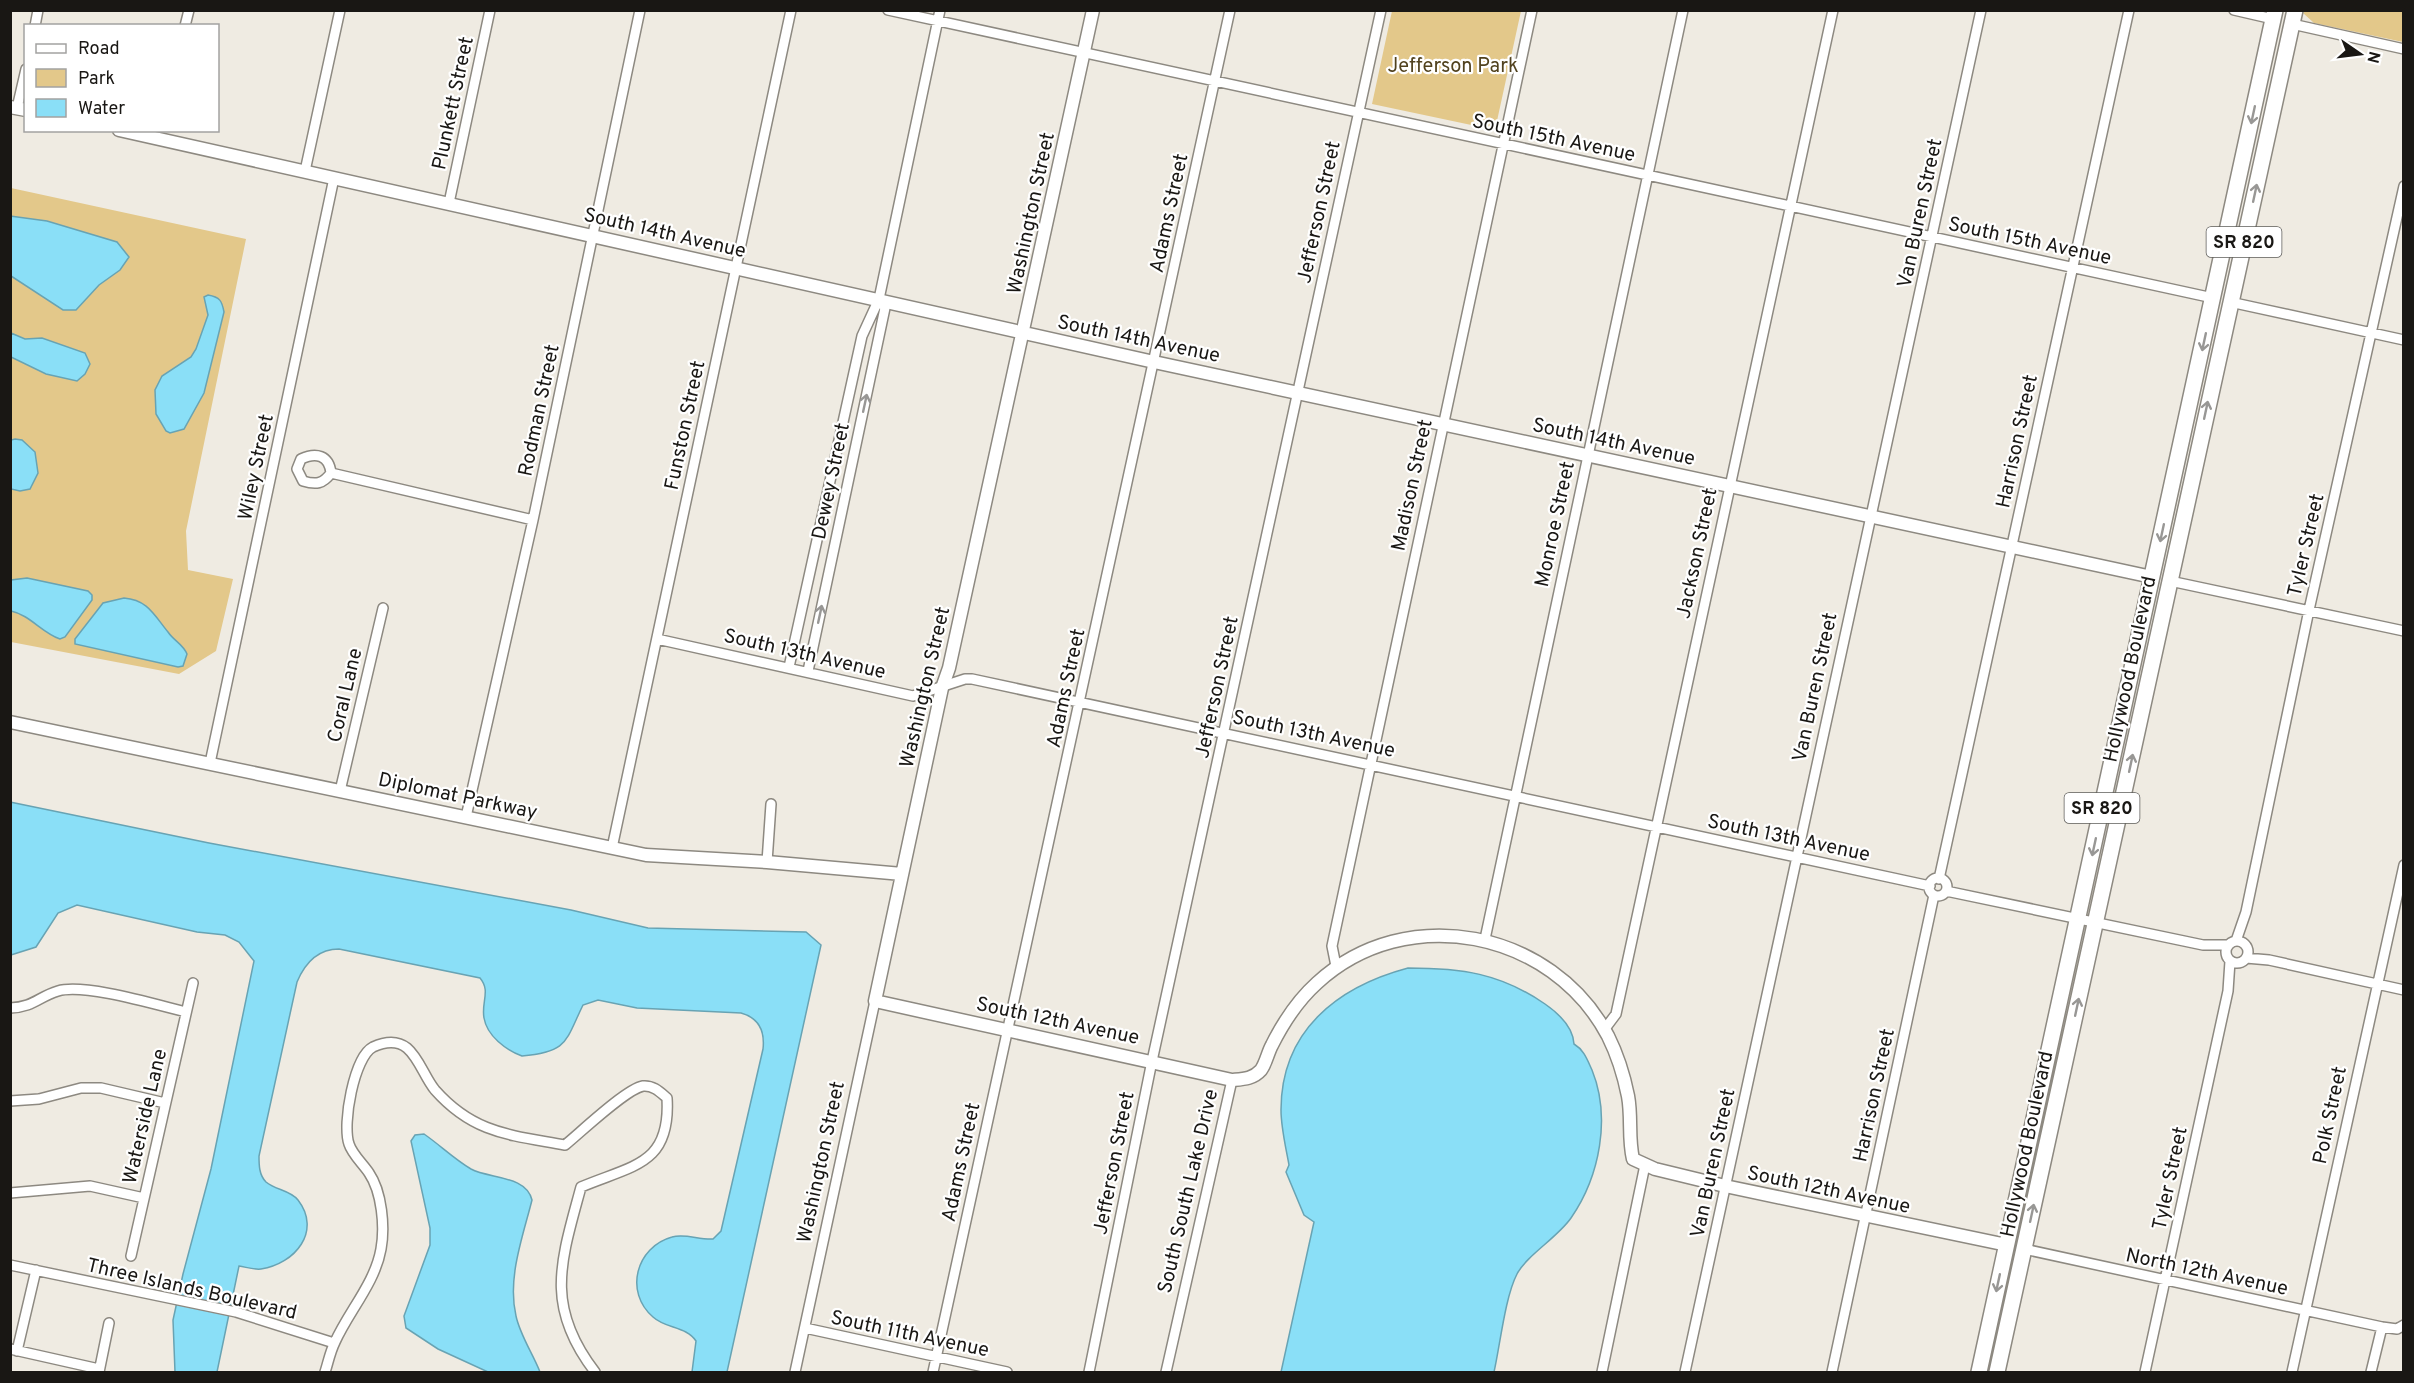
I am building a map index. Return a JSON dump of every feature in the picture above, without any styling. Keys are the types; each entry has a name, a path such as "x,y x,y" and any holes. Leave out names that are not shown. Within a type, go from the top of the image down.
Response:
{"main road":[{"path":"2274,15 2287,48"},
{"name":"Hollywood Boulevard","path":"1979,1372 2274,15"},
{"name":"Hollywood Boulevard","path":"1998,1372 2218,352 2293,17"},
{"path":"2225,244 2226,288 2230,302"},
{"path":"2213,298 2217,315 2218,352"}],"street":[{"path":"305,171 340,10"},
{"name":"Plunkett Street","path":"449,203 490,10"},
{"name":"Rodman Street","path":"466,817 533,520 640,10"},
{"name":"Funston Street","path":"612,848 791,10"},
{"name":"South 15th Avenue","path":"888,10 2213,298"},
{"name":"Dewey Street","path":"789,668 862,336 879,299 940,10"},
{"name":"Washington Street","path":"795,1372 942,688 952,657 1025,333 1093,10"},
{"name":"Adams Street","path":"933,1372 1081,702 1230,10"},
{"name":"Jefferson Street","path":"1089,1372 1152,1061 1381,10"},
{"name":"Madison Street","path":"1336,966 1332,946 1532,10"},
{"name":"Monroe Street","path":"1485,939 1586,456 1683,10"},
{"name":"Jackson Street","path":"1604,1030 1616,1014 1833,10"},
{"name":"Van Buren Street","path":"1685,1372 1981,10"},
{"name":"Harrison Street","path":"1939,879 2128,10"},
{"path":"2234,10 2274,15"},
{"path":"2293,17 2403,49"},
{"path":"18,108 24,79"},
{"name":"South 14th Avenue","path":"136,132 162,135 334,178 1154,362 2152,577"},
{"name":"Wiley Street","path":"210,763 334,178"},
{"name":"Tyler Street","path":"2145,1372 2403,186"},
{"name":"Dewey Street","path":"808,671 885,308 879,299"},
{"path":"2230,302 2403,340"},
{"path":"331,473 533,520"},
{"path":"2170,581 2403,632"},
{"name":"Coral Lane","path":"340,790 383,608"},
{"name":"South 13th Avenue","path":"657,639 913,696 965,679 972,679 1225,732 1932,890"},
{"name":"Diplomat Parkway","path":"10,722 612,848 680,859 767,862 902,874"},
{"path":"767,862 771,804"},
{"name":"Polk Street","path":"2292,1372 2403,866"},
{"path":"1946,891 1946,883 1939,879 1934,880 1932,890 1939,896 1946,891 2237,952 2403,990"},
{"name":"Harrison Street","path":"1832,1372 1866,1217 1932,890"},
{"name":"South South Lake Drive","path":"1166,1372 1232,1080 1248,1079 1261,1070 1282,1026 1296,1004 1336,966 1362,953 1416,936 1485,939"},
{"path":"1485,939 1530,959 1567,983 1594,1012 1615,1053 1628,1097 1629,1142 1633,1159 1645,1166 1602,1372"},
{"name":"Waterside Lane","path":"131,1256 193,983"},
{"path":"10,1008 33,1005 58,991 79,988 186,1012"},
{"name":"South 12th Avenue","path":"875,1000 1232,1080"},
{"path":"325,1372 334,1343 367,1284 381,1249 382,1210 372,1177 349,1145 345,1122 360,1060 367,1050 381,1043 395,1043 408,1049 427,1081 442,1098 471,1120 492,1131 565,1145 629,1092 644,1086 656,1088 668,1098 669,1120 658,1150 645,1160 581,1187 561,1265 561,1303 573,1341 595,1372"},
{"path":"10,1101 39,1099 81,1088 101,1088 165,1103"},
{"name":"South 12th Avenue","path":"1645,1166 1866,1217 2007,1245"},
{"path":"10,1193 90,1186 144,1198"},
{"name":"North 12th Avenue","path":"2024,1250 2382,1327 2397,1329 2403,1325"},
{"name":"Three Islands Boulevard","path":"10,1265 236,1312 334,1343"},
{"path":"36,1270 14,1350 99,1371 109,1323"},
{"path":"2371,1372 2382,1327"},
{"name":"South 11th Avenue","path":"805,1328 1007,1372"}],"green space":[{"path":"2306,10 2403,11 2403,42 2314,23 2303,13"},
{"name":"Jefferson Park","path":"1392,11 1521,11 1495,130 1372,104"},
{"path":"11,188 246,239 186,531 188,570 233,579 216,651 179,674 11,642"}],"water":[{"path":"10,216 47,221 117,242 129,257 120,270 99,285 76,310 63,310 11,276"},
{"path":"208,295 220,300 224,312 204,393 184,429 170,433 166,431 156,414 155,390 162,376 191,357 196,349 208,315 204,297"},
{"path":"11,333 25,339 42,338 85,353 90,364 85,374 77,381 46,374 11,357"},
{"path":"11,440 22,440 35,452 38,473 30,489 20,491 11,489"},
{"path":"27,578 88,591 92,595 92,600 65,637 60,639 47,633 24,616 11,611 11,580"},
{"path":"124,598 145,605 154,614 187,654 183,666 178,667 75,644 75,639 103,603"},
{"path":"10,802 209,843 571,910 648,928 806,932 821,945 727,1372 692,1372 696,1341 687,1333 658,1321 644,1307 637,1283 638,1271 650,1250 660,1242 677,1236 713,1239 721,1231 763,1049 760,1026 752,1018 741,1013 637,1008 598,1000 583,1005 568,1036 557,1048 548,1052 522,1056 504,1046 489,1031 483,1012 485,987 480,978 339,949 318,954 308,963 297,982 259,1156 259,1166 266,1182 298,1200 305,1212 306,1234 294,1253 273,1266 253,1269 239,1266 217,1372 175,1372 173,1320 211,1169 254,961 239,942 225,935 197,932 77,905 58,913 36,947 11,955"},
{"path":"1408,968 1463,971 1496,979 1528,994 1560,1016 1571,1031 1574,1044 1587,1059 1598,1088 1601,1126 1600,1146 1595,1165 1581,1202 1571,1218 1517,1274 1506,1308 1494,1372 1281,1372 1314,1222 1304,1215 1286,1172 1289,1165 1281,1110 1284,1082 1291,1057 1302,1035 1318,1016 1337,1000 1382,976"},
{"path":"424,1134 471,1169 522,1186 532,1200 517,1257 513,1287 520,1330 540,1372 488,1372 438,1349 406,1328 404,1316 430,1245 430,1228 411,1141 415,1135"}]}
